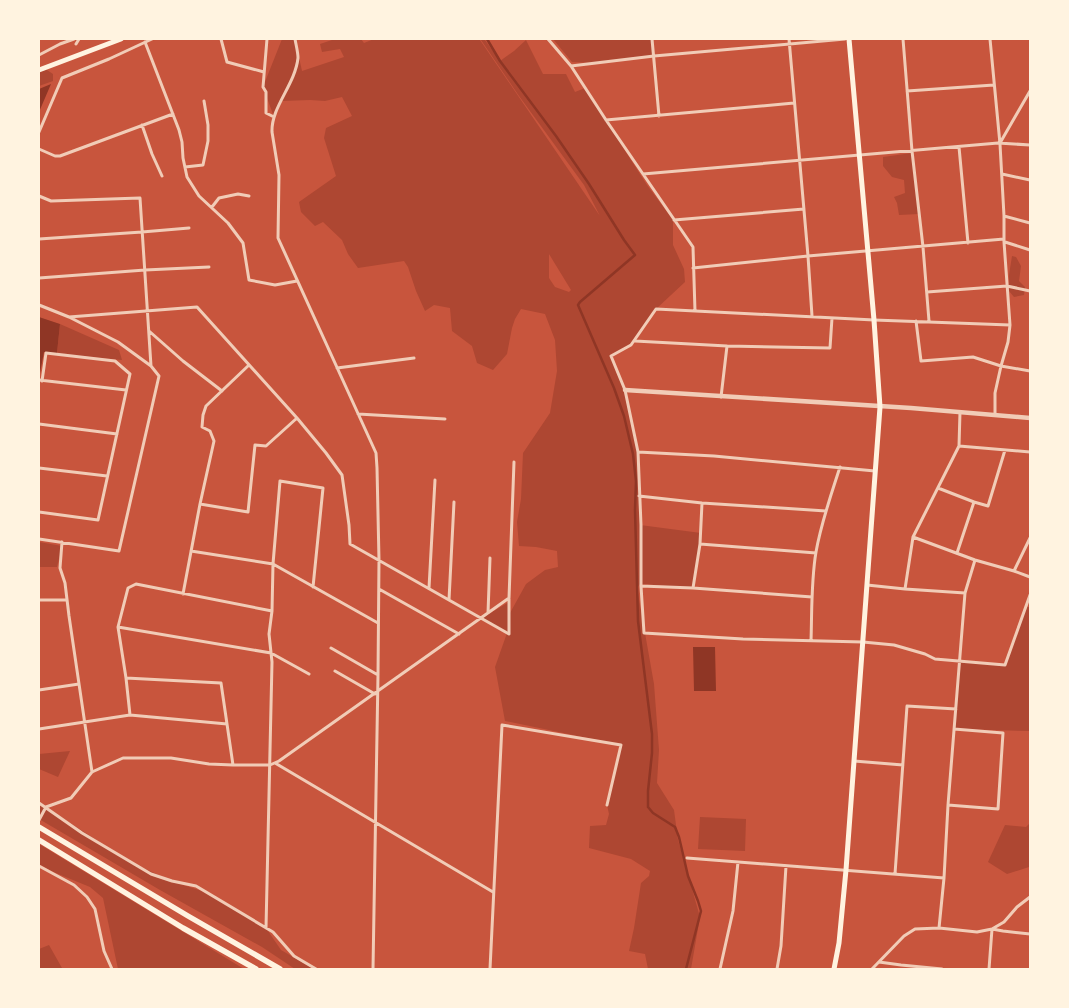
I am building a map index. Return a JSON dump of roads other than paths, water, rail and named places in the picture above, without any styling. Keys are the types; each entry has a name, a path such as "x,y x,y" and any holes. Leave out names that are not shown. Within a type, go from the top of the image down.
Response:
{"highway":[{"path":"39,827 280,969"},
{"path":"39,840 183,928 256,969"}],"main road":[{"path":"39,70 121,39"},
{"path":"834,969 839,943 846,870 880,407 849,39"}],"street":[{"path":"39,55 74,39"},
{"path":"76,44 78,39"},
{"path":"39,132 62,78 110,59 152,39"},
{"path":"221,39 227,62 264,72"},
{"path":"266,39 263,87 266,92 266,113 274,117"},
{"path":"295,39 298,56 296,67 274,117 272,126 279,176 278,238 376,453 379,560 373,969"},
{"path":"548,39 571,66 693,247 694,312"},
{"path":"652,39 659,116"},
{"path":"788,39 800,160 812,316"},
{"path":"571,66 654,56 845,39"},
{"path":"903,39 929,321"},
{"path":"990,39 1000,144 1010,324 1008,342 995,393 995,415"},
{"path":"146,42 179,130 187,177 199,196 228,223 243,243 249,280 275,285 297,281"},
{"path":"907,91 994,85"},
{"path":"1000,144 1030,91"},
{"path":"185,167 203,165 208,141 208,125 204,101"},
{"path":"606,120 794,103"},
{"path":"39,149 55,156 60,156 173,114"},
{"path":"142,125 162,176"},
{"path":"643,174 959,147 1000,144 1030,145"},
{"path":"959,147 968,243"},
{"path":"1002,174 1030,180"},
{"path":"212,207 219,198 238,194 249,196"},
{"path":"39,196 51,202 140,198 151,366"},
{"path":"674,220 804,209"},
{"path":"1004,216 1030,223"},
{"path":"39,239 189,228"},
{"path":"693,268 808,256 1004,240 1030,250"},
{"path":"39,278 209,267"},
{"path":"927,292 1007,286 1030,291"},
{"path":"39,305 69,317 118,342 151,366 159,376 119,550 39,540"},
{"path":"69,317 197,306 297,418 342,475 350,544 509,634 514,462"},
{"path":"1010,324 656,310 631,345 611,356 625,390 638,452 644,633 743,639 863,642 894,645 925,654 935,659 1005,665 1030,595"},
{"path":"634,341 727,346 830,348 832,318"},
{"path":"916,321 921,361 973,357 1001,366 1030,371"},
{"path":"149,331 183,361 222,391"},
{"path":"721,396 727,346"},
{"path":"39,512 98,520 130,374 115,361 46,353 40,380 126,390"},
{"path":"337,368 414,358"},
{"path":"184,594 200,504 214,442 210,431 202,427 203,415 206,406 249,365"},
{"path":"625,390 1030,418"},
{"path":"905,589 914,537 958,446 960,412"},
{"path":"358,414 444,419"},
{"path":"200,504 248,512 256,444 266,446 297,418"},
{"path":"39,424 116,434"},
{"path":"958,446 1030,452"},
{"path":"938,488 988,506 1005,450"},
{"path":"638,452 714,456 875,471"},
{"path":"811,641 816,553 840,467"},
{"path":"39,468 107,476"},
{"path":"429,588 435,480"},
{"path":"266,928 270,765 271,653 269,634 280,481 323,488 313,587"},
{"path":"639,496 702,503 826,512"},
{"path":"449,600 454,502"},
{"path":"957,553 974,502"},
{"path":"693,588 700,544 702,503"},
{"path":"914,537 975,560 1030,577"},
{"path":"1014,571 1030,538"},
{"path":"62,542 60,568 65,583 92,772"},
{"path":"700,544 816,553"},
{"path":"191,551 273,564 378,623"},
{"path":"488,613 490,558"},
{"path":"939,928 965,593 975,560"},
{"path":"130,715 118,627 128,588 136,584 272,611"},
{"path":"867,585 965,593"},
{"path":"641,586 812,597"},
{"path":"378,589 459,634"},
{"path":"39,820 46,807 70,798 92,772 123,758 171,758 209,764 233,765 270,765 279,762 509,598"},
{"path":"39,600 67,600"},
{"path":"118,627 271,653 308,674"},
{"path":"331,648 378,675"},
{"path":"335,671 376,693"},
{"path":"126,678 221,683 233,765"},
{"path":"39,690 79,684"},
{"path":"896,874 907,706 956,709"},
{"path":"39,729 130,715 227,724"},
{"path":"490,969 502,725 621,745 607,805"},
{"path":"948,805 998,809 1003,733 954,730"},
{"path":"854,761 903,765"},
{"path":"274,763 494,892"},
{"path":"39,803 82,833 151,874 172,882 196,886 272,932 294,956 316,969"},
{"path":"687,858 944,878"},
{"path":"720,969 733,911 738,862"},
{"path":"39,866 74,885 87,897 95,910 104,951 112,969"},
{"path":"777,969 781,946 786,866"},
{"path":"992,929 1004,922 1030,897"},
{"path":"872,969 904,936 915,929 939,928 977,932 992,929 1030,934"},
{"path":"990,969 992,929"},
{"path":"879,962 942,969"}],"waterway":[{"path":"487,39 500,61 589,184 635,255 578,305 614,388 624,416 633,454 636,481 638,621 652,734 648,807 653,813 675,827 688,876 701,911 686,969"}]}
